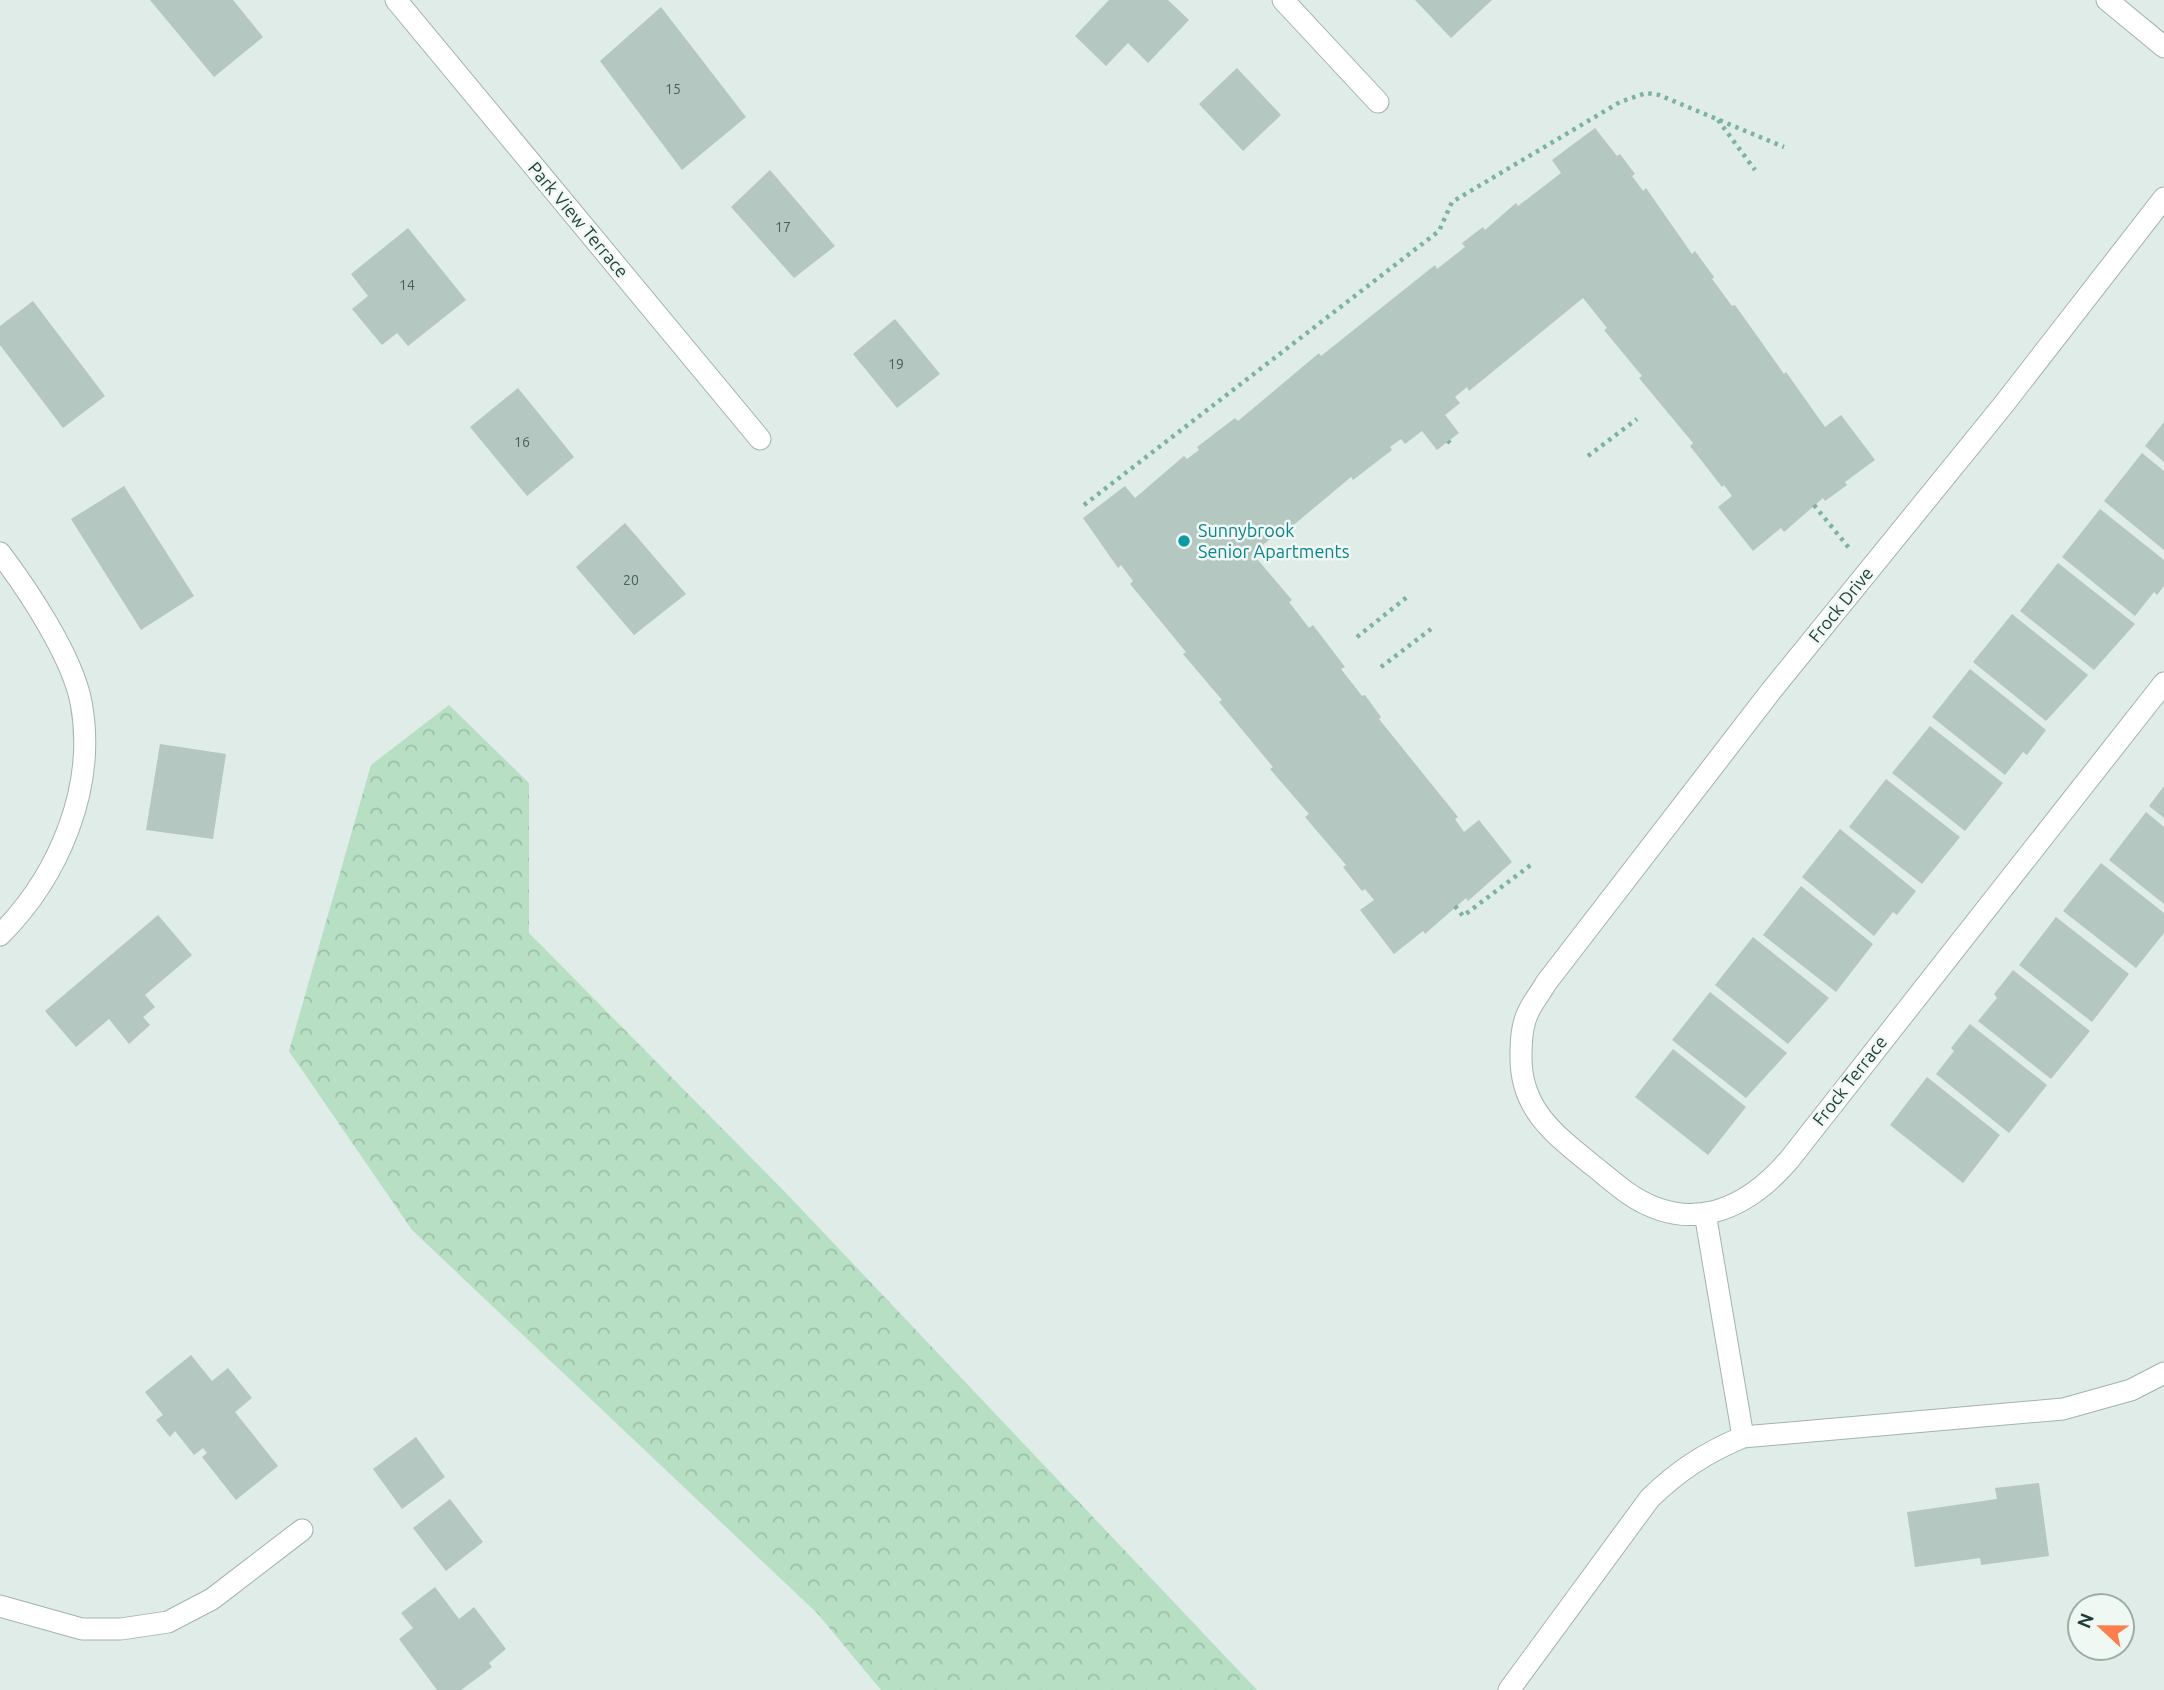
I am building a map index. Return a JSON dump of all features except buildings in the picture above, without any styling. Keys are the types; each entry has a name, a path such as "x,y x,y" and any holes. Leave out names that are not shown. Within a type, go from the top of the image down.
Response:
{"street":[{"name":"Park View Terrace","path":"396,0 760,439"},
{"path":"1283,0 1378,102"},
{"path":"2107,0 2164,47"},
{"name":"Frock Drive","path":"1526,1017 1594,918 1771,691 2004,404 2164,198"},
{"path":"0,553 57,640 81,700 85,744 79,794 63,846 40,887 0,935"},
{"name":"Frock Terrace","path":"1526,1017 1521,1045 1525,1090 1532,1108 1545,1124 1630,1194 1671,1212 1705,1213 1751,1197 1769,1183 2164,683"},
{"path":"1705,1213 1743,1437"},
{"path":"1509,1690 1650,1498 1697,1459 1743,1437 2063,1409 2122,1393 2164,1373"},
{"path":"0,1606 82,1629 121,1629 168,1622 212,1599 302,1530"}],"path":[{"path":"1084,505 1439,231 1452,202 1637,95 1659,95 1784,148"},
{"path":"1718,119 1755,170"},
{"path":"1588,456 1637,419"},
{"path":"1814,505 1850,549"},
{"path":"1357,637 1407,597"},
{"path":"1381,667 1431,629"},
{"path":"1455,906 1463,916 1532,864"}],"green space":[{"path":"449,705 529,783 529,933 786,1193 1257,1690 881,1690 817,1613 412,1230 289,1051 371,765"}],"place":[{"name":"Sunnybrook Senior Apartments","path":"1184,541"}]}
